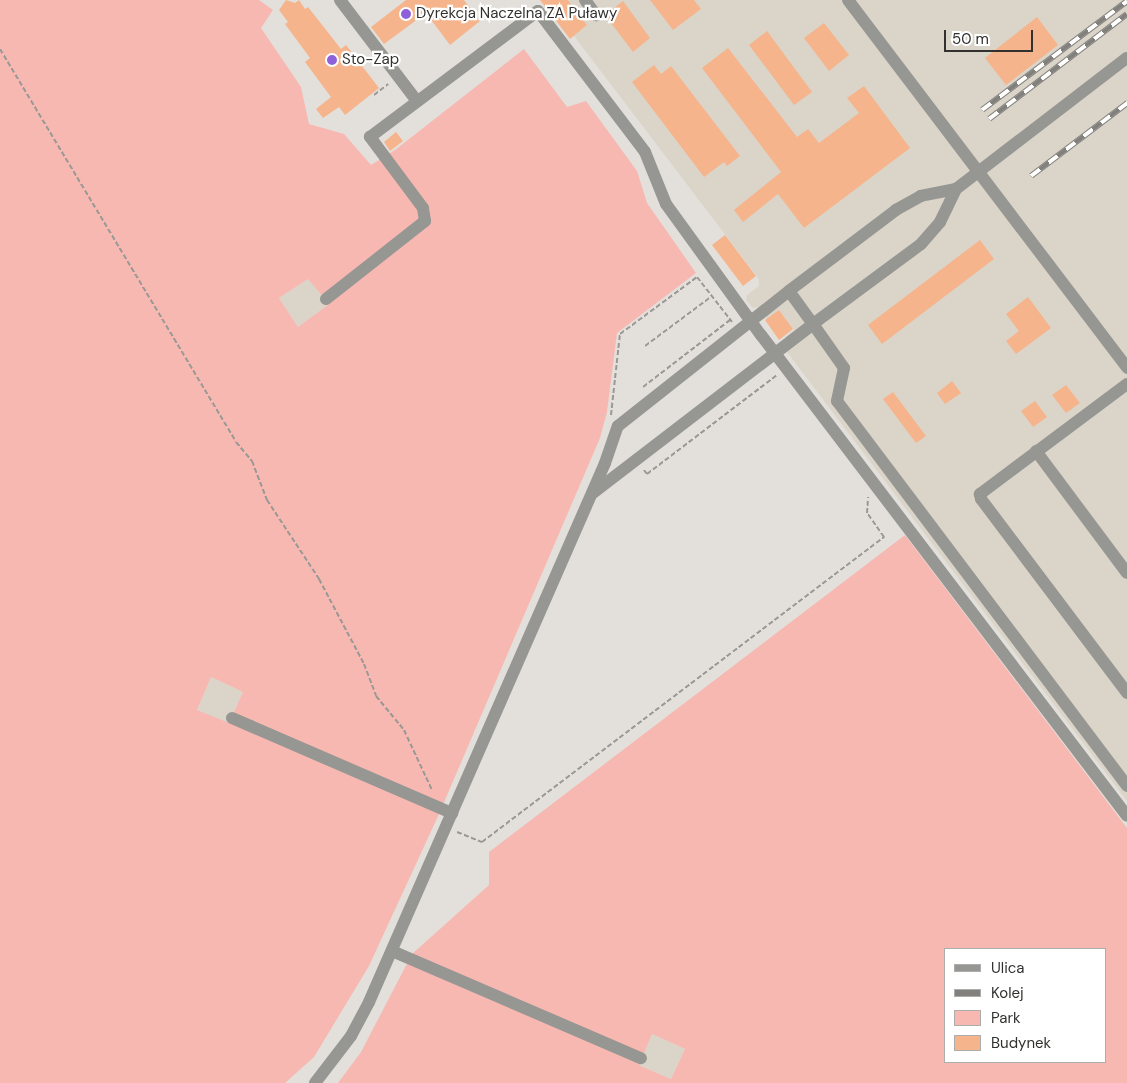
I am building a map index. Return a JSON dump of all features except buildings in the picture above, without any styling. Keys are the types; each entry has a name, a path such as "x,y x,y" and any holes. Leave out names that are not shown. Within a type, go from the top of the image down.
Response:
{"street":[{"path":"340,0 417,102"},
{"path":"585,0 596,15"},
{"path":"848,0 1127,368"},
{"path":"326,299 425,221 423,208 370,137 538,11 645,152 666,204 751,322 770,358 1127,816"},
{"path":"591,494 921,244 940,222 956,189 1127,58"},
{"path":"315,1083 351,1036 392,951 591,494 618,426 627,416 896,210 921,196 956,189"},
{"path":"789,291 844,368 837,400 1127,786"},
{"path":"1127,384 984,490 981,499 1127,693"},
{"path":"1036,451 1127,573"},
{"path":"232,718 434,805 453,810"},
{"path":"392,951 641,1058"}],"path":[{"path":"0,49 236,442 252,461 267,500 319,579 364,664 376,696 404,730 421,761 434,794 434,805"},
{"path":"610,422 620,334 697,277 740,330"},
{"path":"645,346 712,296"},
{"path":"643,387 730,320"},
{"path":"770,358 776,376"},
{"path":"636,459 646,474 778,374 784,382"},
{"path":"446,827 482,842 884,537 867,513 869,494"}],"shaded area":[{"path":"568,0 1127,0 1127,801 787,352 793,347 785,337 794,330 779,310 767,319 758,307 753,308 746,300 747,295 759,286 759,279 574,36 587,25"},
{"path":"308,278 329,304 298,327 279,298"},
{"path":"211,677 243,692 229,724 197,710"},
{"path":"652,1034 685,1049 671,1079 638,1064"}],"green space":[{"path":"0,0 259,0 273,10 261,28 301,87 309,124 344,134 371,165 395,150 524,49 567,107 586,101 637,171 647,203 696,273 617,333 607,412 600,438 439,814 369,966 314,1057 285,1083 0,1083","holes":["308,279 329,304 298,327 279,298","211,677 243,692 229,723 197,710"]},
{"path":"905,535 1127,828 1127,1083 338,1083 361,1052 412,954 489,885 489,852","holes":["652,1034 685,1049 671,1079 639,1065"]}],"railway":[{"path":"982,110 1127,1"},
{"path":"989,119 1127,14"},
{"path":"1031,176 1127,103"}],"place":[{"name":"Dyrekcja Naczelna ZA Puławy","path":"406,14"},
{"name":"Sto-Zap","path":"332,60"}]}
